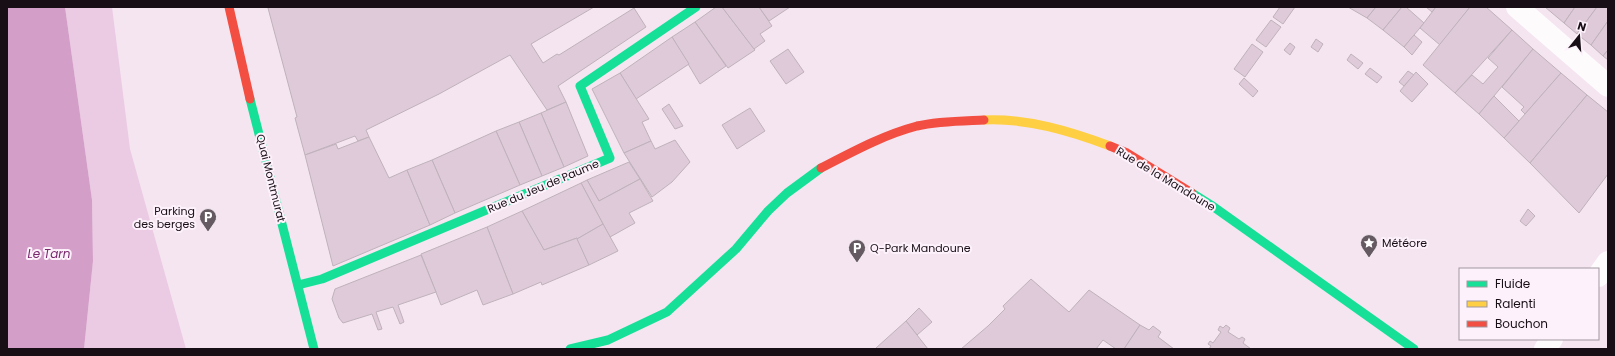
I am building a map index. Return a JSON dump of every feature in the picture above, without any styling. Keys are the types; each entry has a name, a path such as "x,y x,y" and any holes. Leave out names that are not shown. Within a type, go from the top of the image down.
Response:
{"main road":[{"name":"Quai Montmurat","path":"229,7 242,68 314,349"},
{"name":"Rue du Jeu de Paume","path":"298,285 322,279 342,271 610,158 580,86 696,7"},
{"name":"Rue de la Mandoune","path":"570,349 608,340 667,312 736,250 768,211 787,194 820,169 871,142 918,126 952,120 996,119 1043,125 1076,133 1127,153 1211,205 1414,349"}],"street":[{"path":"1517,7 1608,86"},
{"path":"1599,275 1608,262"},
{"path":"1545,349 1551,340"}],"shaded area":[{"path":"65,7 112,7 130,149 186,349 84,349 93,261 92,200"}],"water":[{"name":"Le Tarn","path":"7,7 65,7 92,200 93,261 84,349 7,349"}],"building":[{"path":"594,7 531,44 543,63 557,54 559,55 634,8 646,27 558,86 566,102 547,110 510,55 439,94 366,130 369,137 358,141 355,136 305,155 295,118 297,117 268,8"},
{"path":"716,7 722,7 755,50 728,68 695,22"},
{"path":"722,7 759,7 772,26 760,34 765,41 754,49"},
{"path":"759,7 790,7 769,21"},
{"path":"1280,7 1295,7 1283,24 1273,17"},
{"path":"1348,7 1376,7 1367,18"},
{"path":"1376,7 1402,7 1383,30 1367,18"},
{"path":"1402,7 1406,7 1424,23 1404,47 1383,30"},
{"path":"1426,7 1436,7 1432,12"},
{"path":"1436,7 1470,7 1440,45 1420,28"},
{"path":"1470,7 1486,7 1512,30 1455,93 1423,65"},
{"path":"1545,7 1575,7 1564,23"},
{"path":"1575,7 1597,7 1577,34 1564,23"},
{"path":"1597,7 1608,7 1608,21 1591,45 1577,34"},
{"path":"1271,20 1281,27 1266,47 1256,40"},
{"path":"1608,21 1608,50 1603,56 1591,45"},
{"path":"695,22 726,66 700,84 672,37"},
{"path":"1512,30 1533,49 1479,114 1455,93 1472,75 1483,84 1498,67 1488,58"},
{"path":"1414,35 1422,42 1412,55 1404,47"},
{"path":"672,37 689,64 636,99 620,73"},
{"path":"1316,39 1323,44 1318,52 1311,47"},
{"path":"1290,43 1295,47 1290,55 1284,50"},
{"path":"1252,44 1263,52 1245,77 1234,69"},
{"path":"788,49 804,72 786,84 770,61"},
{"path":"1533,49 1561,73 1525,114 1521,110 1524,107 1502,87"},
{"path":"1608,50 1608,60 1603,56"},
{"path":"1351,54 1363,63 1358,69 1347,60"},
{"path":"1370,68 1382,77 1377,83 1365,74"},
{"path":"1408,71 1414,75 1404,86 1399,82"},
{"path":"1416,72 1428,84 1412,102 1400,91"},
{"path":"620,73 649,119 642,122 651,141 624,153 592,89"},
{"path":"1561,73 1587,95 1530,163 1504,138"},
{"path":"1244,78 1258,91 1253,97 1239,84"},
{"path":"1587,95 1608,112 1608,174 1579,213 1530,163"},
{"path":"1494,96 1519,121 1504,138 1479,114"},
{"path":"566,102 588,156 564,167 541,113"},
{"path":"669,104 683,126 675,129 662,109"},
{"path":"750,108 765,131 737,149 722,125"},
{"path":"541,113 564,167 542,176 519,122"},
{"path":"519,122 542,176 520,185 496,131"},
{"path":"496,131 520,185 455,213 432,160"},
{"path":"369,137 389,178 407,170 430,225 333,266 305,155 336,144 338,149"},
{"path":"675,140 690,162 672,182 652,197 624,153 651,141 655,149"},
{"path":"432,160 455,213 430,225 407,170"},
{"path":"629,162 640,179 599,201 587,180"},
{"path":"640,179 653,201 629,213 635,223 610,237 581,183 587,180 599,201"},
{"path":"581,183 603,224 577,239 544,250 522,211"},
{"path":"1528,209 1535,216 1526,226 1520,221"},
{"path":"522,211 544,250 577,238 589,265 542,285 541,282 513,294 487,227"},
{"path":"603,224 618,251 589,265 577,239"},
{"path":"487,227 513,294 483,305 477,290 441,305 421,254"},
{"path":"421,255 436,292 398,305 404,322 400,324 393,307 376,312 382,329 378,330 372,314 343,323 339,318 332,299 335,289"},
{"path":"1031,279 1069,312 1089,290 1140,325 1124,349 1116,349 1103,340 1096,349 961,349 1005,309 1003,306"},
{"path":"919,308 932,322 917,335 906,321"},
{"path":"906,321 928,349 876,349 876,348"},
{"path":"1140,325 1149,330 1153,326 1161,332 1158,337 1174,349 1124,349"},
{"path":"1226,325 1230,328 1228,332 1239,339 1242,337 1245,339 1243,343 1251,349 1209,349 1211,346 1208,344 1210,341 1213,343 1221,332 1218,330 1220,326 1223,328"}],"traffic: fast":[{"path":"298,285 322,279 610,158 580,86 696,7"},
{"path":"250,99 314,349"},
{"path":"570,349 608,340 667,312 736,249 768,211 787,193 821,168"},
{"path":"1192,193 1414,349"}],"traffic: slow":[{"path":"984,120 1032,123 1079,135 1110,146"}],"traffic: jam":[{"path":"229,7 250,99"},
{"path":"821,168 880,139 917,126 942,122 984,120"},
{"path":"1110,146 1127,153 1192,193"}],"place":[{"name":"Parking des berges","path":"208,232"},
{"name":"Météore","path":"1369,258"},
{"name":"Q-Park Mandoune","path":"857,263"}]}
